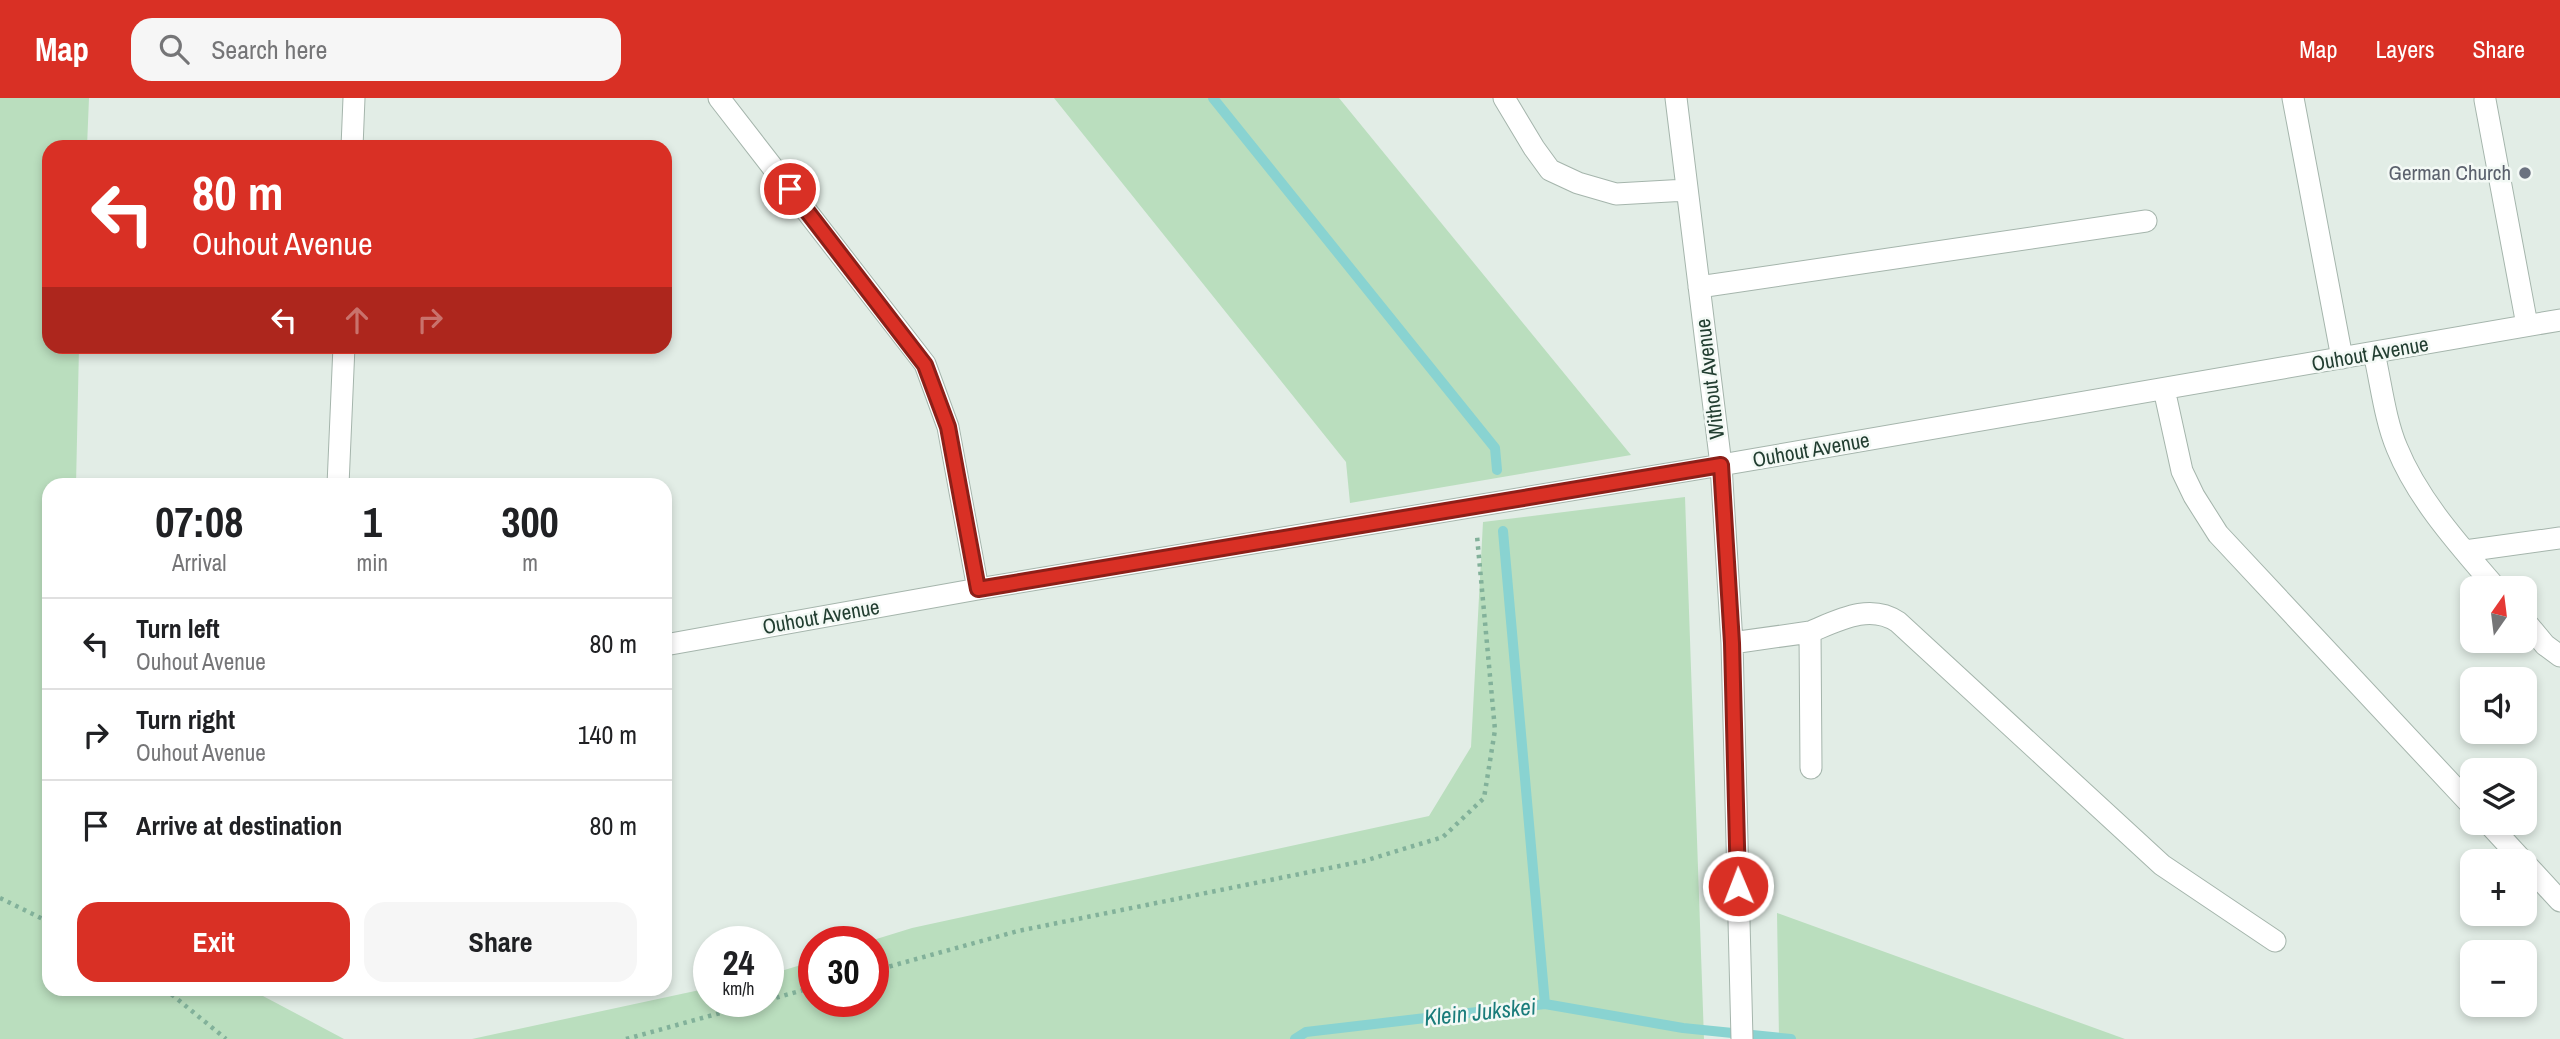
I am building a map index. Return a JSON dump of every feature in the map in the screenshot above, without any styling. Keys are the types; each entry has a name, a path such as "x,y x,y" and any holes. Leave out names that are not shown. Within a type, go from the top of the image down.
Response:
{"street":[{"path":"352,140 354,98"},
{"path":"719,98 925,365 948,427 978,589"},
{"path":"1504,98 1550,170 1578,183 1616,194 1687,190"},
{"name":"Without Avenue","path":"1676,98 1721,465 1732,643 1742,1039"},
{"path":"2293,98 2342,358"},
{"path":"2486,100 2527,325"},
{"path":"1699,287 2146,221"},
{"name":"Ouhout Avenue","path":"672,644 978,589 1721,465 2560,320"},
{"path":"2374,353 2396,446 2413,483 2486,576"},
{"path":"338,478 344,354"},
{"path":"2164,389 2182,471 2218,534 2460,793"},
{"path":"2465,551 2560,538"},
{"path":"1732,643 1810,632 1848,616 1887,614 2162,865 2275,941"},
{"path":"1810,632 1811,768"},
{"path":"2538,637 2560,656"},
{"path":"2499,835 2512,849"},
{"path":"2537,876 2560,901"}],"path":[{"path":"889,967 1018,931 1364,861 1443,837 1484,798 1495,730 1474,505"},
{"path":"0,898 42,919"},
{"path":"174,996 226,1039"},
{"path":"626,1039 705,1017"}],"green space":[{"path":"0,98 89,98 87,140 42,140 42,354 79,354 76,478 42,478 42,996 263,996 344,1039 0,1039"},
{"path":"1054,98 1339,98 1631,455 1350,503 1346,462"},
{"path":"1685,497 1704,1039 472,1039 693,991 693,1017 784,1017 784,970 798,966 798,1017 889,1017 889,935 1429,816 1471,747 1483,522"},
{"path":"1777,913 2125,1039 1779,1039"}],"waterway":[{"path":"1213,98 1495,448 1497,470"},
{"path":"1503,531 1545,1004"},
{"name":"Klein Jukskei","path":"1295,1039 1306,1032 1545,1004 1683,1028 1791,1039"}],"place":[{"name":"German Church","path":"2525,173"}],"route":[{"path":"790,189 925,365 948,427 978,589 1721,465 1732,643 1738,886"}]}
